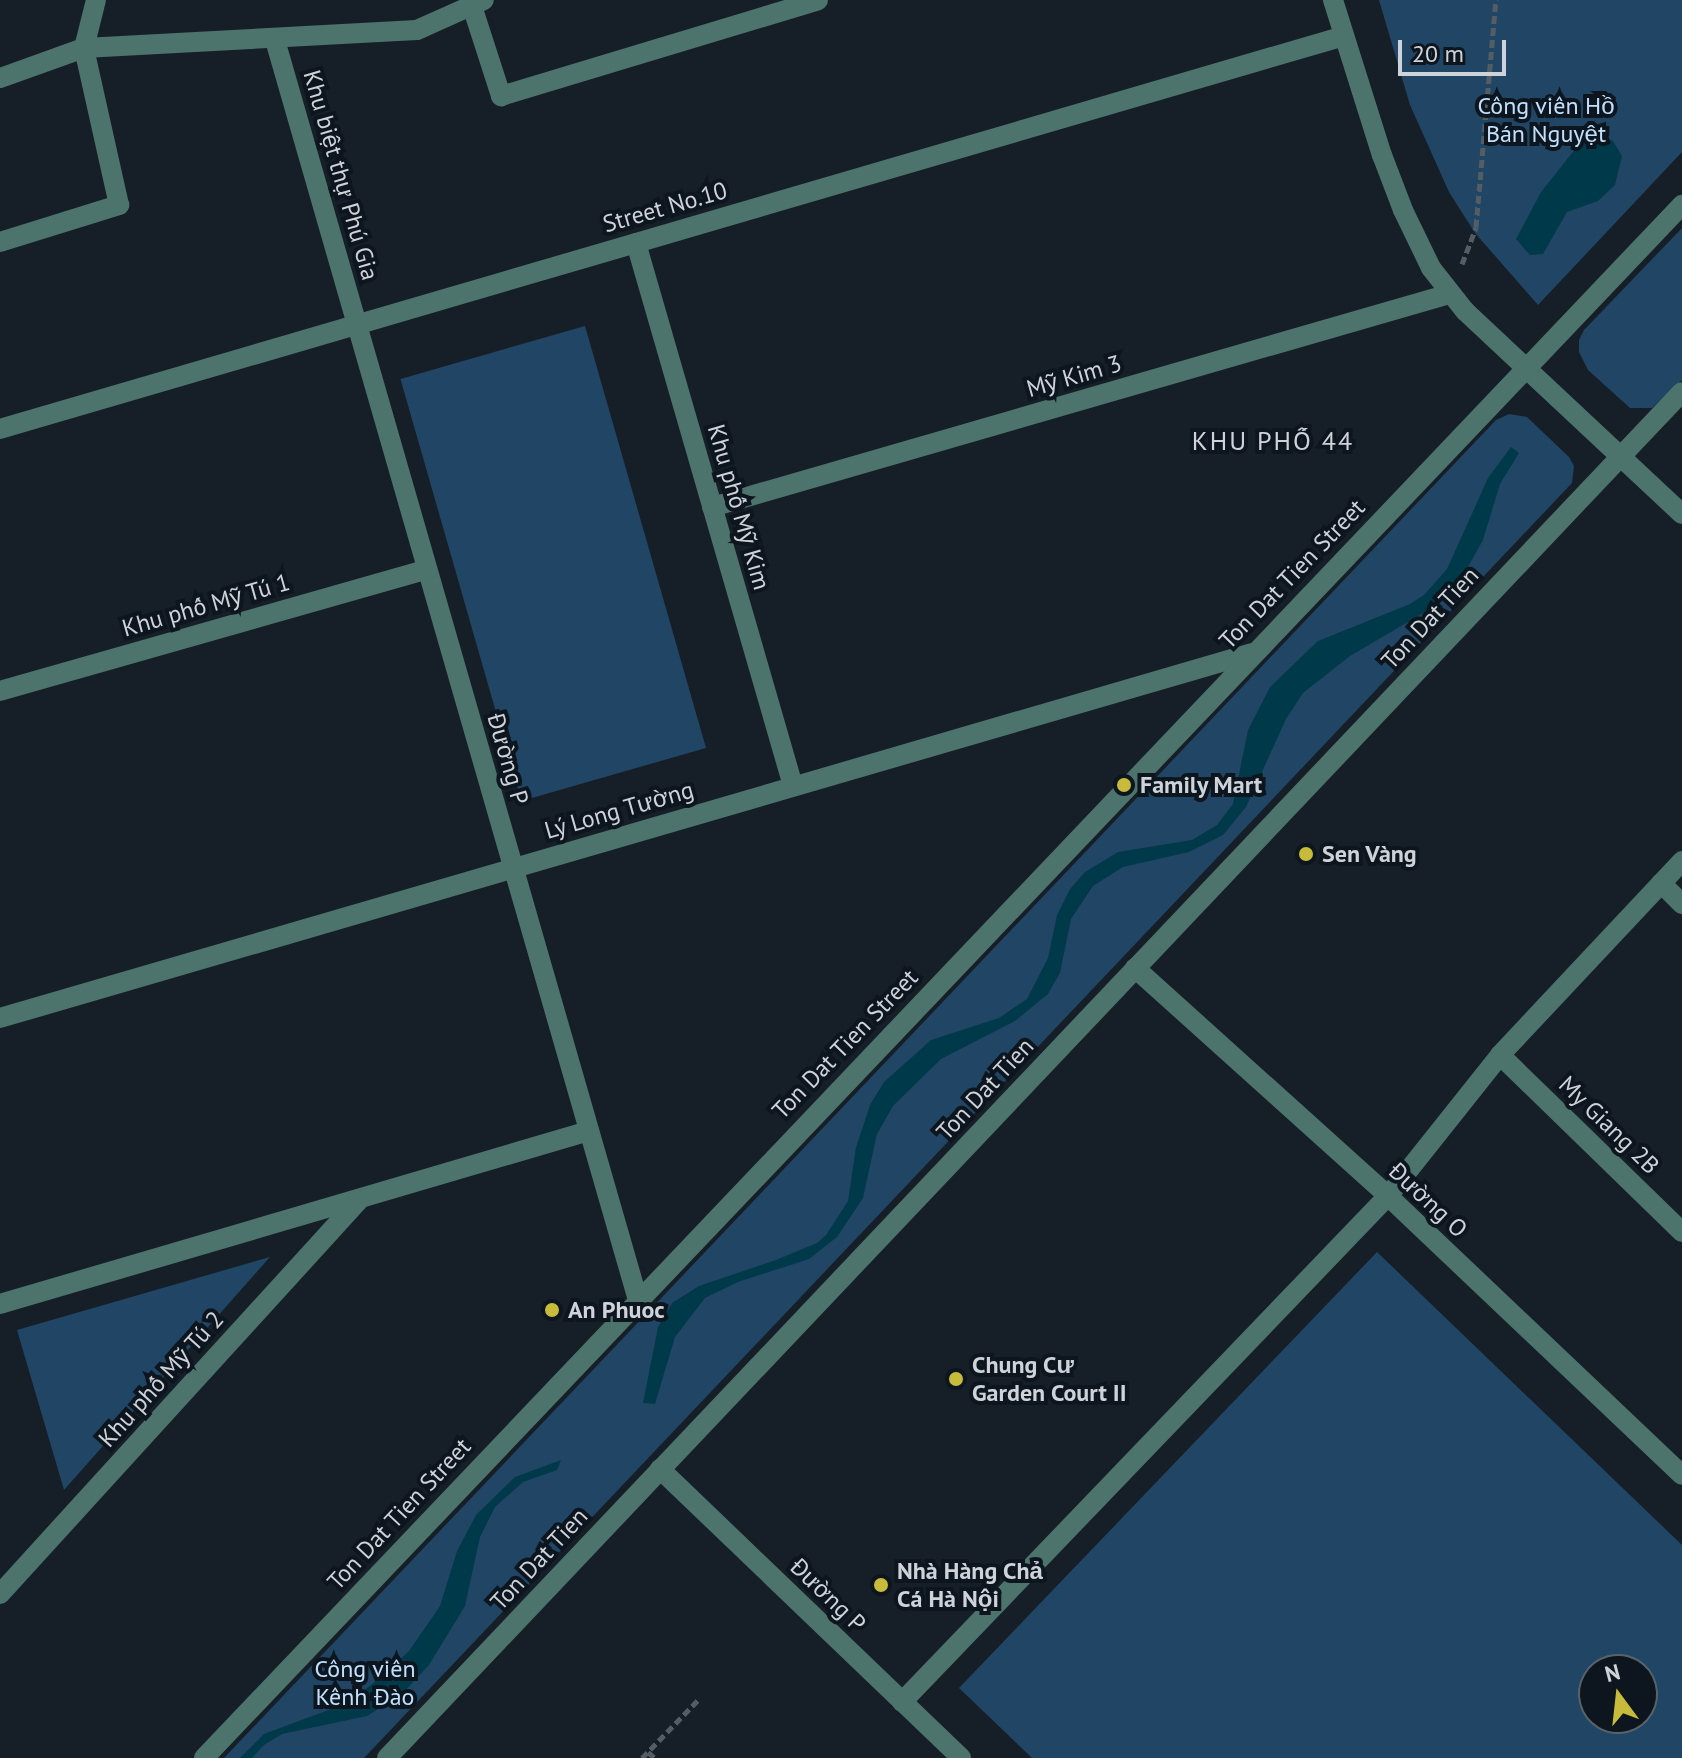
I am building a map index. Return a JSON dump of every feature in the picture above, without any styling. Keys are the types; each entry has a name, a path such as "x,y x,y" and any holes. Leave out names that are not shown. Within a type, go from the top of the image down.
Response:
{"street":[{"path":"0,242 119,205 84,48 96,0"},
{"name":"Khu biệt thự Phú Gia","path":"0,78 84,48 417,30 478,3 501,96 818,0"},
{"path":"1333,0 1403,210 1431,268 1449,294 1682,514"},
{"name":"Street No.10","path":"0,429 1344,36"},
{"name":"Khu biệt thự Phú Gia","path":"275,40 356,324"},
{"path":"1527,368 1682,205"},
{"name":"Khu phố Mỹ Kim","path":"636,243 793,786"},
{"name":"Mỹ Kim 3","path":"712,507 1449,294"},
{"name":"Đường P","path":"356,324 638,1300"},
{"name":"Ton Dat Tien Street","path":"204,1758 1252,653 1527,368"},
{"name":"Ton Dat Tien","path":"387,1758 1682,392"},
{"name":"Khu phố Mỹ Tú 1","path":"0,691 427,569"},
{"name":"Lý Long Tường","path":"0,1018 1252,653"},
{"path":"902,1702 1388,1196 1500,1055 1682,861"},
{"path":"1661,883 1682,904"},
{"name":"Đường O","path":"1135,968 1388,1196 1682,1475"},
{"name":"My Giang 2B","path":"1500,1055 1682,1232"},
{"path":"0,1304 589,1131"},
{"name":"Khu phố Mỹ Tú 2","path":"0,1594 360,1199"},
{"name":"Đường P","path":"660,1469 961,1758"}],"path":[{"path":"1449,294 1476,227 1496,0"},
{"path":"642,1758 699,1699"},
{"path":"648,1752 655,1758"}],"green space":[{"name":"Công viên Hồ Bán Nguyệt","path":"1379,0 1682,0 1682,152 1538,305 1475,233 1449,192 1410,105"},
{"path":"1682,228 1682,380 1652,408 1630,408 1588,370 1579,352 1579,340 1584,330"},
{"path":"585,326 706,748 521,801 400,379"},
{"name":"Công viên Kênh Đào","path":"1509,414 1527,417 1569,457 1574,466 1572,483 364,1758 224,1758 1496,420"},
{"path":"1377,1252 1682,1545 1682,1758 1032,1758 959,1688"},
{"path":"270,1257 64,1490 17,1330"}],"shaded area":[{"path":"1599,135 1613,141 1622,156 1615,185 1598,201 1567,212 1543,254 1530,255 1516,239 1541,192 1576,148"},
{"path":"1511,447 1519,453 1500,484 1483,540 1468,567 1448,592 1425,612 1350,656 1303,693 1286,719 1246,807 1223,835 1189,852 1123,867 1093,886 1071,919 1060,973 1048,994 1015,1021 941,1059 893,1106 877,1134 863,1198 837,1237 809,1259 738,1282 705,1298 675,1337 655,1404 643,1403 658,1327 672,1303 699,1286 776,1260 817,1243 826,1235 848,1201 856,1147 870,1105 884,1082 931,1040 999,1018 1027,999 1048,958 1057,915 1070,889 1085,872 1118,852 1192,840 1217,825 1233,804 1248,730 1270,687 1318,641 1410,604 1424,595 1447,569 1488,478"},
{"path":"561,1460 557,1470 523,1482 495,1507 480,1537 465,1606 429,1665 402,1694 367,1716 282,1734 264,1745 252,1758 240,1758 264,1734 350,1702 387,1672 409,1651 440,1606 457,1551 476,1515 515,1477"}],"place":[{"name":"Family Mart","path":"1124,785"},
{"name":"Sen Vàng","path":"1306,854"},
{"name":"An Phuoc","path":"552,1310"},
{"name":"Chung Cư Garden Court II","path":"956,1379"},
{"name":"Nhà Hàng Chả Cá Hà Nội","path":"881,1585"}],"district":[{"name":"KHU PHỐ 44","path":"1273,441"}]}
